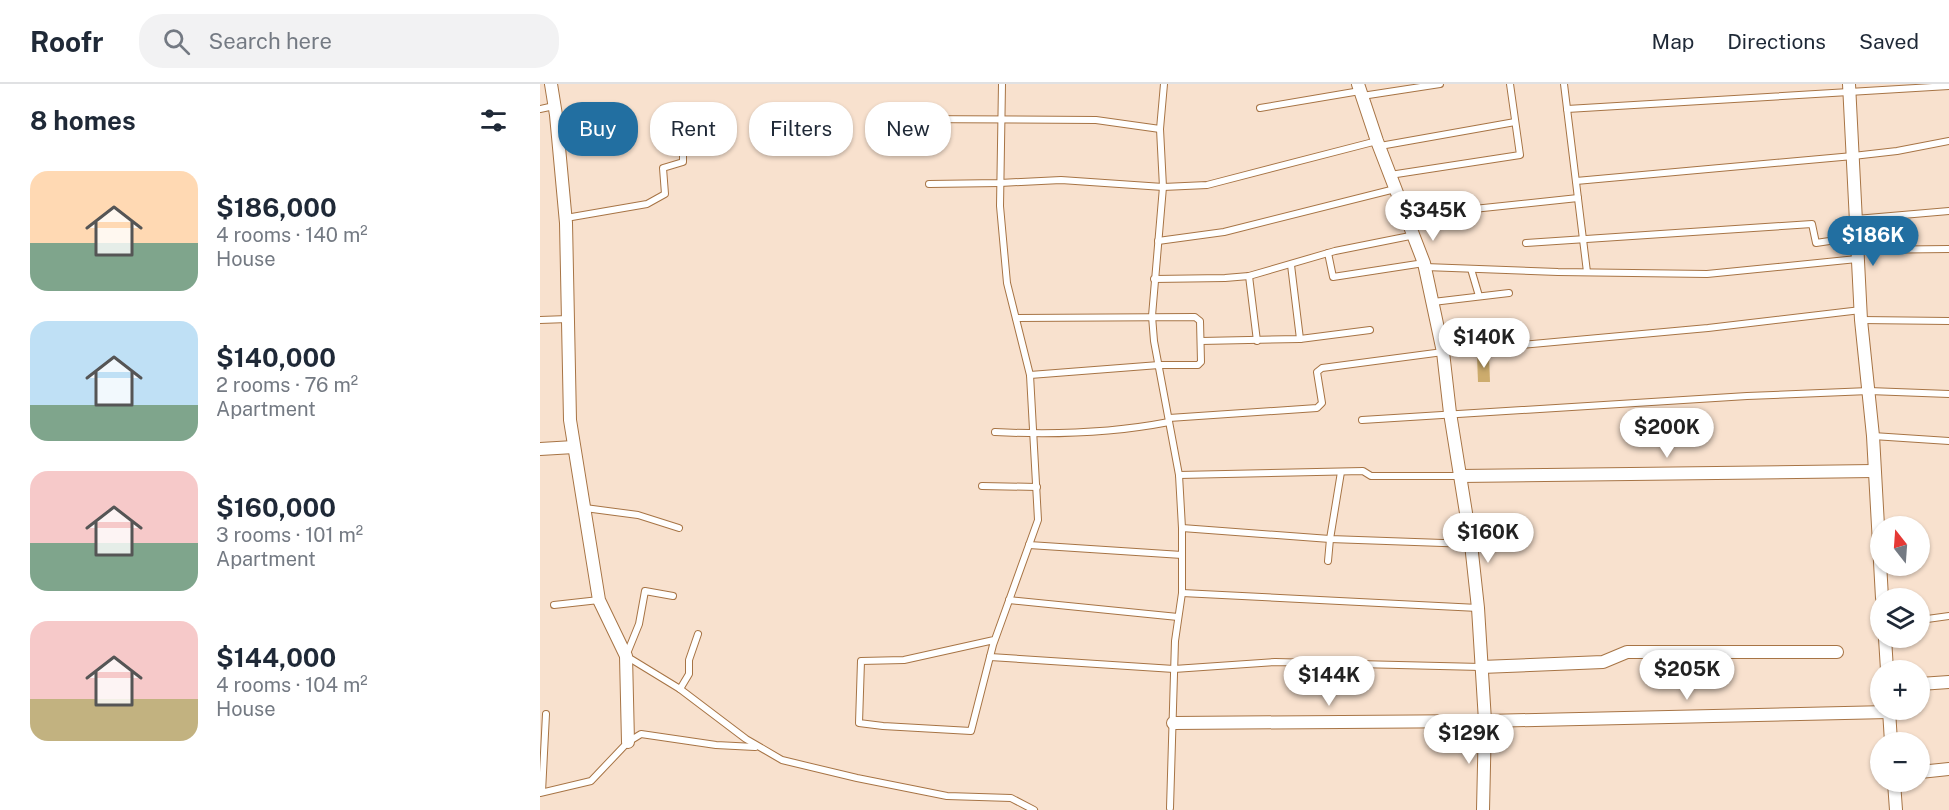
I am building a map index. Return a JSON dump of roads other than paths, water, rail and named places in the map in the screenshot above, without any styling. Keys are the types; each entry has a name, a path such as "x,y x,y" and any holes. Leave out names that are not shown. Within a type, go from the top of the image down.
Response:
{"street":[{"path":"551,84 565,218 570,420 599,600 626,657 628,742"},
{"path":"1849,88 1861,315 1873,436 1881,588"},
{"path":"1360,90 1378,144 1425,265 1443,352 1478,608 1485,721 1483,810"},
{"path":"540,449 574,447"},
{"path":"1460,476 1874,471"},
{"path":"1481,667 1603,662 1627,652 1837,652"},
{"path":"1930,683 1949,682"},
{"path":"1173,723 1485,721 1870,711"},
{"path":"1930,771 1949,769"},
{"path":"1895,792 1896,810"}],"lane":[{"path":"994,640 904,660 861,661 859,723 971,731 994,640 1038,520 1030,375 1007,283 1000,206 1002,84"},
{"path":"1164,84 1160,129 1162,187 1152,316 1179,475 1182,528 1182,593 1174,669 1170,808"},
{"path":"1260,108 1360,90 1440,84"},
{"path":"1390,175 1520,155 1510,84"},
{"path":"1564,84 1587,272"},
{"path":"1567,109 1849,88 1949,86"},
{"path":"540,109 555,106"},
{"path":"951,120 1096,120 1160,129"},
{"path":"929,184 1061,180 1162,187 1207,185 1378,144 1515,122"},
{"path":"1576,181 1853,156 1897,151 1949,141"},
{"path":"565,218 647,204 664,194 663,168 683,162 683,156"},
{"path":"1158,241 1224,232 1395,189"},
{"path":"1407,216 1578,198"},
{"path":"1856,219 1949,211"},
{"path":"1526,243 1812,224 1816,243 1857,249 1949,249"},
{"path":"1154,279 1249,276 1291,266 1328,253 1415,235"},
{"path":"1328,253 1333,277 1373,269 1425,265 1471,269 1707,274 1857,249"},
{"path":"1291,266 1300,339"},
{"path":"1471,269 1479,296"},
{"path":"1249,276 1257,341"},
{"path":"1432,302 1509,293"},
{"path":"995,432 1033,434 1131,429 1169,420 1317,408 1322,403 1318,370 1443,352 1861,315 1949,321"},
{"path":"1016,318 1152,316 1198,318 1201,341 1200,364 1030,375"},
{"path":"540,320 568,319"},
{"path":"1201,341 1300,339 1370,330"},
{"path":"1362,420 1747,396 1869,391 1949,394"},
{"path":"1873,436 1949,441"},
{"path":"1179,475 1363,471 1371,476 1460,476"},
{"path":"1328,561 1329,539 1341,472"},
{"path":"982,486 1036,487"},
{"path":"584,508 638,515 679,528"},
{"path":"1182,528 1329,539 1471,544"},
{"path":"1029,544 1182,555"},
{"path":"673,596 645,591 639,624 626,657 680,689 723,723 759,747 782,760 857,778 947,796 1011,798 1034,810"},
{"path":"1182,593 1478,608"},
{"path":"554,605 599,600"},
{"path":"1009,600 1178,617"},
{"path":"1930,619 1949,616"},
{"path":"680,689 689,674 689,660 698,634"},
{"path":"990,657 1174,669 1275,662 1481,667"},
{"path":"546,714 541,792 591,781 628,742 641,734 716,745 759,747"}]}
